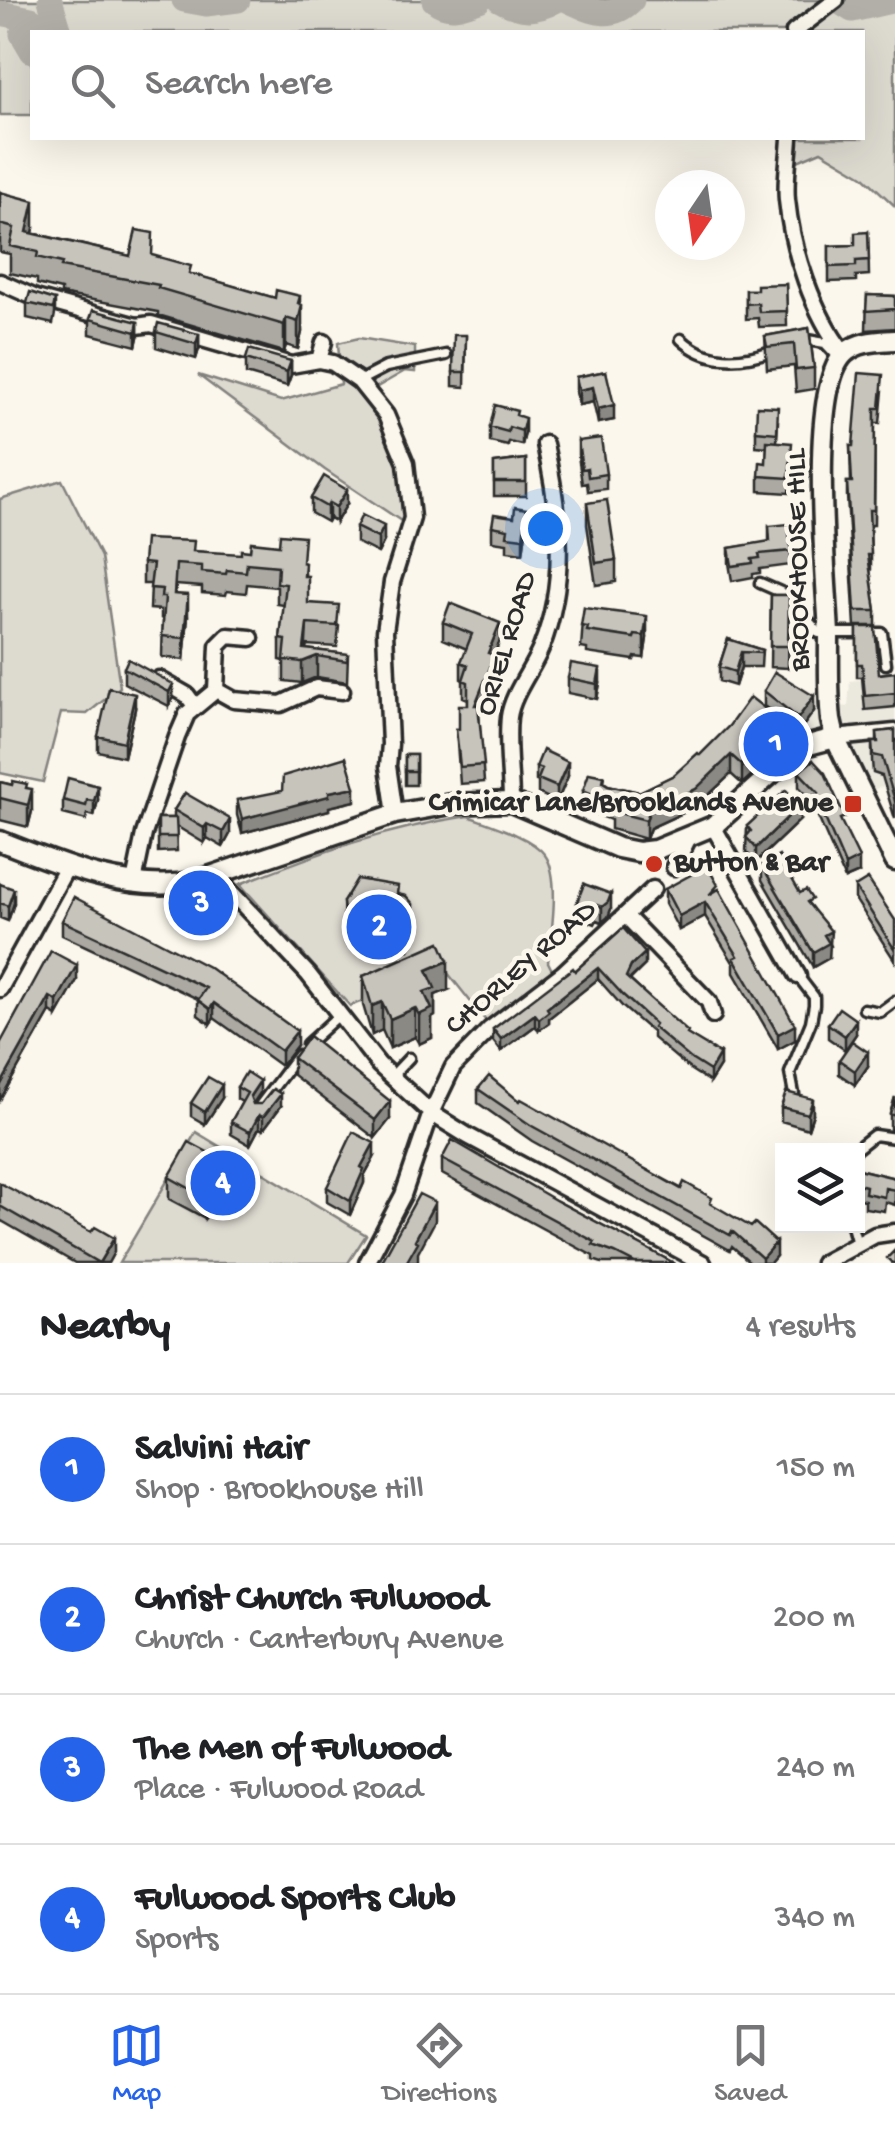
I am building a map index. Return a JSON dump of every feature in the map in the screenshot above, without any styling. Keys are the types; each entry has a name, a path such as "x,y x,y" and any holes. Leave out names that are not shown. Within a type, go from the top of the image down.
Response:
{"street":[{"path":"797,30 831,3"},
{"path":"790,140 787,199 796,245 812,293 842,356 858,345 895,340"},
{"path":"0,282 36,298 136,326 151,324 291,365 319,360 333,363 359,381 386,415 406,464 412,518 392,582 385,631 388,766 396,814"},
{"path":"319,360 324,342"},
{"name":"BROOKHOUSE HILL","path":"842,356 828,400 820,500 829,700 835,738 895,861"},
{"name":"ORIEL ROAD","path":"511,802 509,713 550,621 560,559 555,491 545,444"},
{"path":"216,690 218,646 222,640 228,636 251,638"},
{"path":"146,672 188,695 195,706"},
{"path":"216,690 234,700 281,704 316,688 342,691"},
{"path":"134,882 144,834 187,714 216,690"},
{"path":"0,841 106,878 175,885 396,814 451,804 511,802 618,848 655,850 713,826 794,741 895,732"},
{"path":"713,826 798,976"},
{"path":"674,867 688,839"},
{"path":"0,990 66,867"},
{"path":"214,875 266,927 391,1077 432,1113 703,1263"},
{"name":"CHORLEY ROAD","path":"367,1263 403,1195 453,1067 490,1029 563,973 653,888"},
{"path":"625,915 709,1002 713,1015"},
{"path":"823,1263 875,1235 895,1232"}],"lane":[{"path":"681,339 700,353 721,358 746,358 779,347"},
{"path":"789,342 818,340 842,356"},
{"path":"359,381 386,367 446,355"},
{"path":"760,583 784,594 814,628 828,634 882,634 886,664"},
{"path":"794,1094 790,1073 814,1005 814,998 798,976"},
{"path":"864,1009 880,1012 895,1001"},
{"path":"257,1110 308,1043 340,1014"},
{"path":"391,1077 409,1058"},
{"path":"864,1143 874,1135 895,1138"},
{"path":"854,1233 856,1244"}],"shaded area":[{"path":"0,0 826,0 792,30 30,30 30,115 0,115"},
{"path":"847,0 895,0 895,206 863,176 821,151 793,163 797,140 865,140 865,30 806,30 810,23"},
{"path":"359,338 415,347 415,372 405,371 372,390 414,475 419,512 416,531 325,470 198,375 281,401 341,384 338,343"},
{"path":"62,480 101,557 120,687 87,714 61,713 43,782 0,773 0,499"},
{"path":"895,676 895,783 855,795 833,754 813,750 787,770 759,746 787,730 806,700 848,707 850,681"},
{"path":"468,816 539,848 553,877 548,962 553,972 486,1021 440,963 393,989 350,1006 240,884 352,843"},
{"path":"196,1132 366,1235 348,1263 119,1263"}],"building":[{"path":"0,192 34,201 27,232 130,256 136,230 153,233 152,255 191,266 189,273 275,298 276,290 300,296 298,322 286,318 284,325 158,288 159,285 61,267 62,263 37,257 38,252 10,246 14,228 0,224"},
{"path":"868,232 869,260 856,261 856,266 829,267 829,246 855,245 855,233"},
{"path":"786,284 787,311 759,312 758,303 746,304 746,290 757,290 757,285"},
{"path":"30,292 55,300 53,309 27,303"},
{"path":"867,295 895,296 895,309 866,311"},
{"path":"93,310 138,322 136,332 90,319"},
{"path":"158,323 199,334 196,344 156,332"},
{"path":"809,328 814,368 796,370 794,344 767,347 765,336"},
{"path":"454,335 466,335 465,372 453,372"},
{"path":"249,349 291,361 287,372 246,359"},
{"path":"606,371 614,405 598,409 593,387 579,390 576,377"},
{"path":"859,373 883,375 880,408 875,408 874,510 869,510 868,555 876,611 855,611 847,482 852,482 850,446"},
{"path":"495,405 517,411 516,415 525,418 522,431 490,427"},
{"path":"757,406 778,407 777,433 756,431"},
{"path":"601,438 606,474 588,477 587,468 582,469 578,441"},
{"path":"767,441 792,443 789,478 759,476 760,462 766,463"},
{"path":"526,459 526,482 494,482 494,463"},
{"path":"324,476 347,490 336,507 329,503 327,507 311,498"},
{"path":"607,500 616,560 596,563 587,503"},
{"path":"515,507 527,509 523,538 507,536 508,529 492,526 494,514 514,517"},
{"path":"362,515 384,526 378,538 356,527"},
{"path":"788,524 791,551 759,554 760,558 752,559 753,563 732,566 729,548 770,541 769,526"},
{"path":"280,534 304,536 302,562 304,576 308,576 308,603 339,605 337,626 307,624 304,649 348,654 347,661 317,656 302,662 284,660 286,640 280,639 286,584 277,583 278,566 247,563 246,572 227,570 226,574 202,572 202,566 176,564 174,594 188,595 184,638 162,636 165,597 161,597 162,589 150,588 153,564 143,563 145,539 194,541 193,551 241,554 241,550 250,551 251,542 279,545"},
{"path":"771,595 789,595 788,646 770,646"},
{"path":"450,603 500,623 488,653 495,655 475,705 484,765 460,767 456,729 459,705 468,705 468,682 463,680 468,665 461,662 472,634 443,622"},
{"path":"584,608 647,616 644,636 587,631 588,627 581,626"},
{"path":"857,627 875,627 879,674 895,672 895,693 865,696 862,664 857,664"},
{"path":"728,639 762,650 761,653 741,652 735,672 719,667"},
{"path":"128,659 173,684 169,692 124,668"},
{"path":"571,663 600,668 597,684 568,678"},
{"path":"775,672 814,696 798,718 764,691"},
{"path":"109,688 135,694 124,742 98,736"},
{"path":"750,697 786,725 742,765 731,755 696,789 650,810 646,820 611,811 614,803 583,790 589,773 604,776 603,782 608,785 639,792 674,775 729,726"},
{"path":"895,730 895,801 882,757 873,755 872,742 878,742 877,732"},
{"path":"543,750 568,762 557,787 538,779 542,769 536,767"},
{"path":"405,755 416,755 416,771 405,771"},
{"path":"346,757 355,787 242,819 237,800 282,791 283,776"},
{"path":"813,760 825,773 845,817 840,819 859,858 845,865 815,795 819,793 799,772"},
{"path":"68,778 98,786 94,801 87,800 86,806 63,800"},
{"path":"13,781 32,789 28,805 0,798 0,782 12,785"},
{"path":"786,790 800,805 756,848 746,837 751,831 747,826"},
{"path":"185,793 230,819 223,832 207,824 204,828 174,810"},
{"path":"158,818 176,818 177,837 158,837"},
{"path":"779,856 800,893 806,890 812,899 807,902 831,931 824,935 829,943 813,952 762,866"},
{"path":"707,866 718,885 709,895 719,889 795,1025 778,1034 705,902 679,916 665,889"},
{"path":"357,879 398,886 397,894 406,896 413,904 409,928 391,925 390,933 348,925 343,902"},
{"path":"868,879 895,920 895,950 855,887"},
{"path":"0,884 14,889 8,906 0,903"},
{"path":"584,884 611,894 608,902 595,909 577,902"},
{"path":"74,897 210,968 297,1031 281,1051 214,1003 210,1009 198,1000 206,988 62,921"},
{"path":"623,928 645,953 626,977 687,1034 720,1054 710,1071 653,1027 655,1024 598,968 547,1008 549,1011 539,1019 535,1014 501,1039 493,1029 573,968 575,971"},
{"path":"440,942 448,961 427,970 435,988 424,992 432,1009 419,1015 415,1008 390,1019 382,1002 372,1006 363,976"},
{"path":"51,951 77,965 57,1001 50,997 0,1086 0,1044"},
{"path":"839,1008 856,1020 845,1036 828,1024"},
{"path":"309,1036 390,1101 375,1120 293,1058"},
{"path":"852,1041 868,1052 855,1071 839,1060"},
{"path":"246,1072 260,1081 250,1096 253,1104 261,1104 273,1089 281,1094 263,1117 259,1115 250,1132 231,1122 247,1093 237,1087"},
{"path":"489,1076 519,1101 681,1189 684,1182 751,1227 755,1223 776,1242 762,1258 732,1231 730,1235 532,1126 478,1089"},
{"path":"208,1077 222,1085 205,1112 191,1103"},
{"path":"786,1092 813,1099 808,1114 781,1107"},
{"path":"353,1132 374,1143 350,1201 327,1187"},
{"path":"452,1140 674,1263 635,1263 593,1245 595,1242 442,1159"},
{"path":"189,1142 235,1167 221,1194 210,1188 205,1197 169,1177"},
{"path":"865,1171 895,1178 895,1190 885,1188 884,1197 865,1193"},
{"path":"0,1183 91,1232 95,1227 114,1238 99,1263 0,1206"},
{"path":"419,1194 435,1202 415,1240 418,1242 406,1263 381,1263"}],"waterway":[{"path":"50,0 59,30"},
{"path":"184,0 206,4 238,0"},
{"path":"434,0 450,7 479,0"},
{"path":"500,0 528,9 557,0"},
{"path":"567,0 609,13 632,0"},
{"path":"836,0 852,10 895,0"},
{"path":"0,13 31,19 37,28 32,30"},
{"path":"30,31 22,34 30,48"}],"place":[{"name":"Salvini Hair","path":"776,744"},
{"name":"Crimicar Lane/Brooklands Avenue","path":"853,804"},
{"name":"Button & Bar","path":"654,864"},
{"name":"The Men of Fulwood","path":"201,903"},
{"name":"Christ Church Fulwood","path":"379,927"},
{"name":"Fulwood Sports Club","path":"223,1183"}]}
